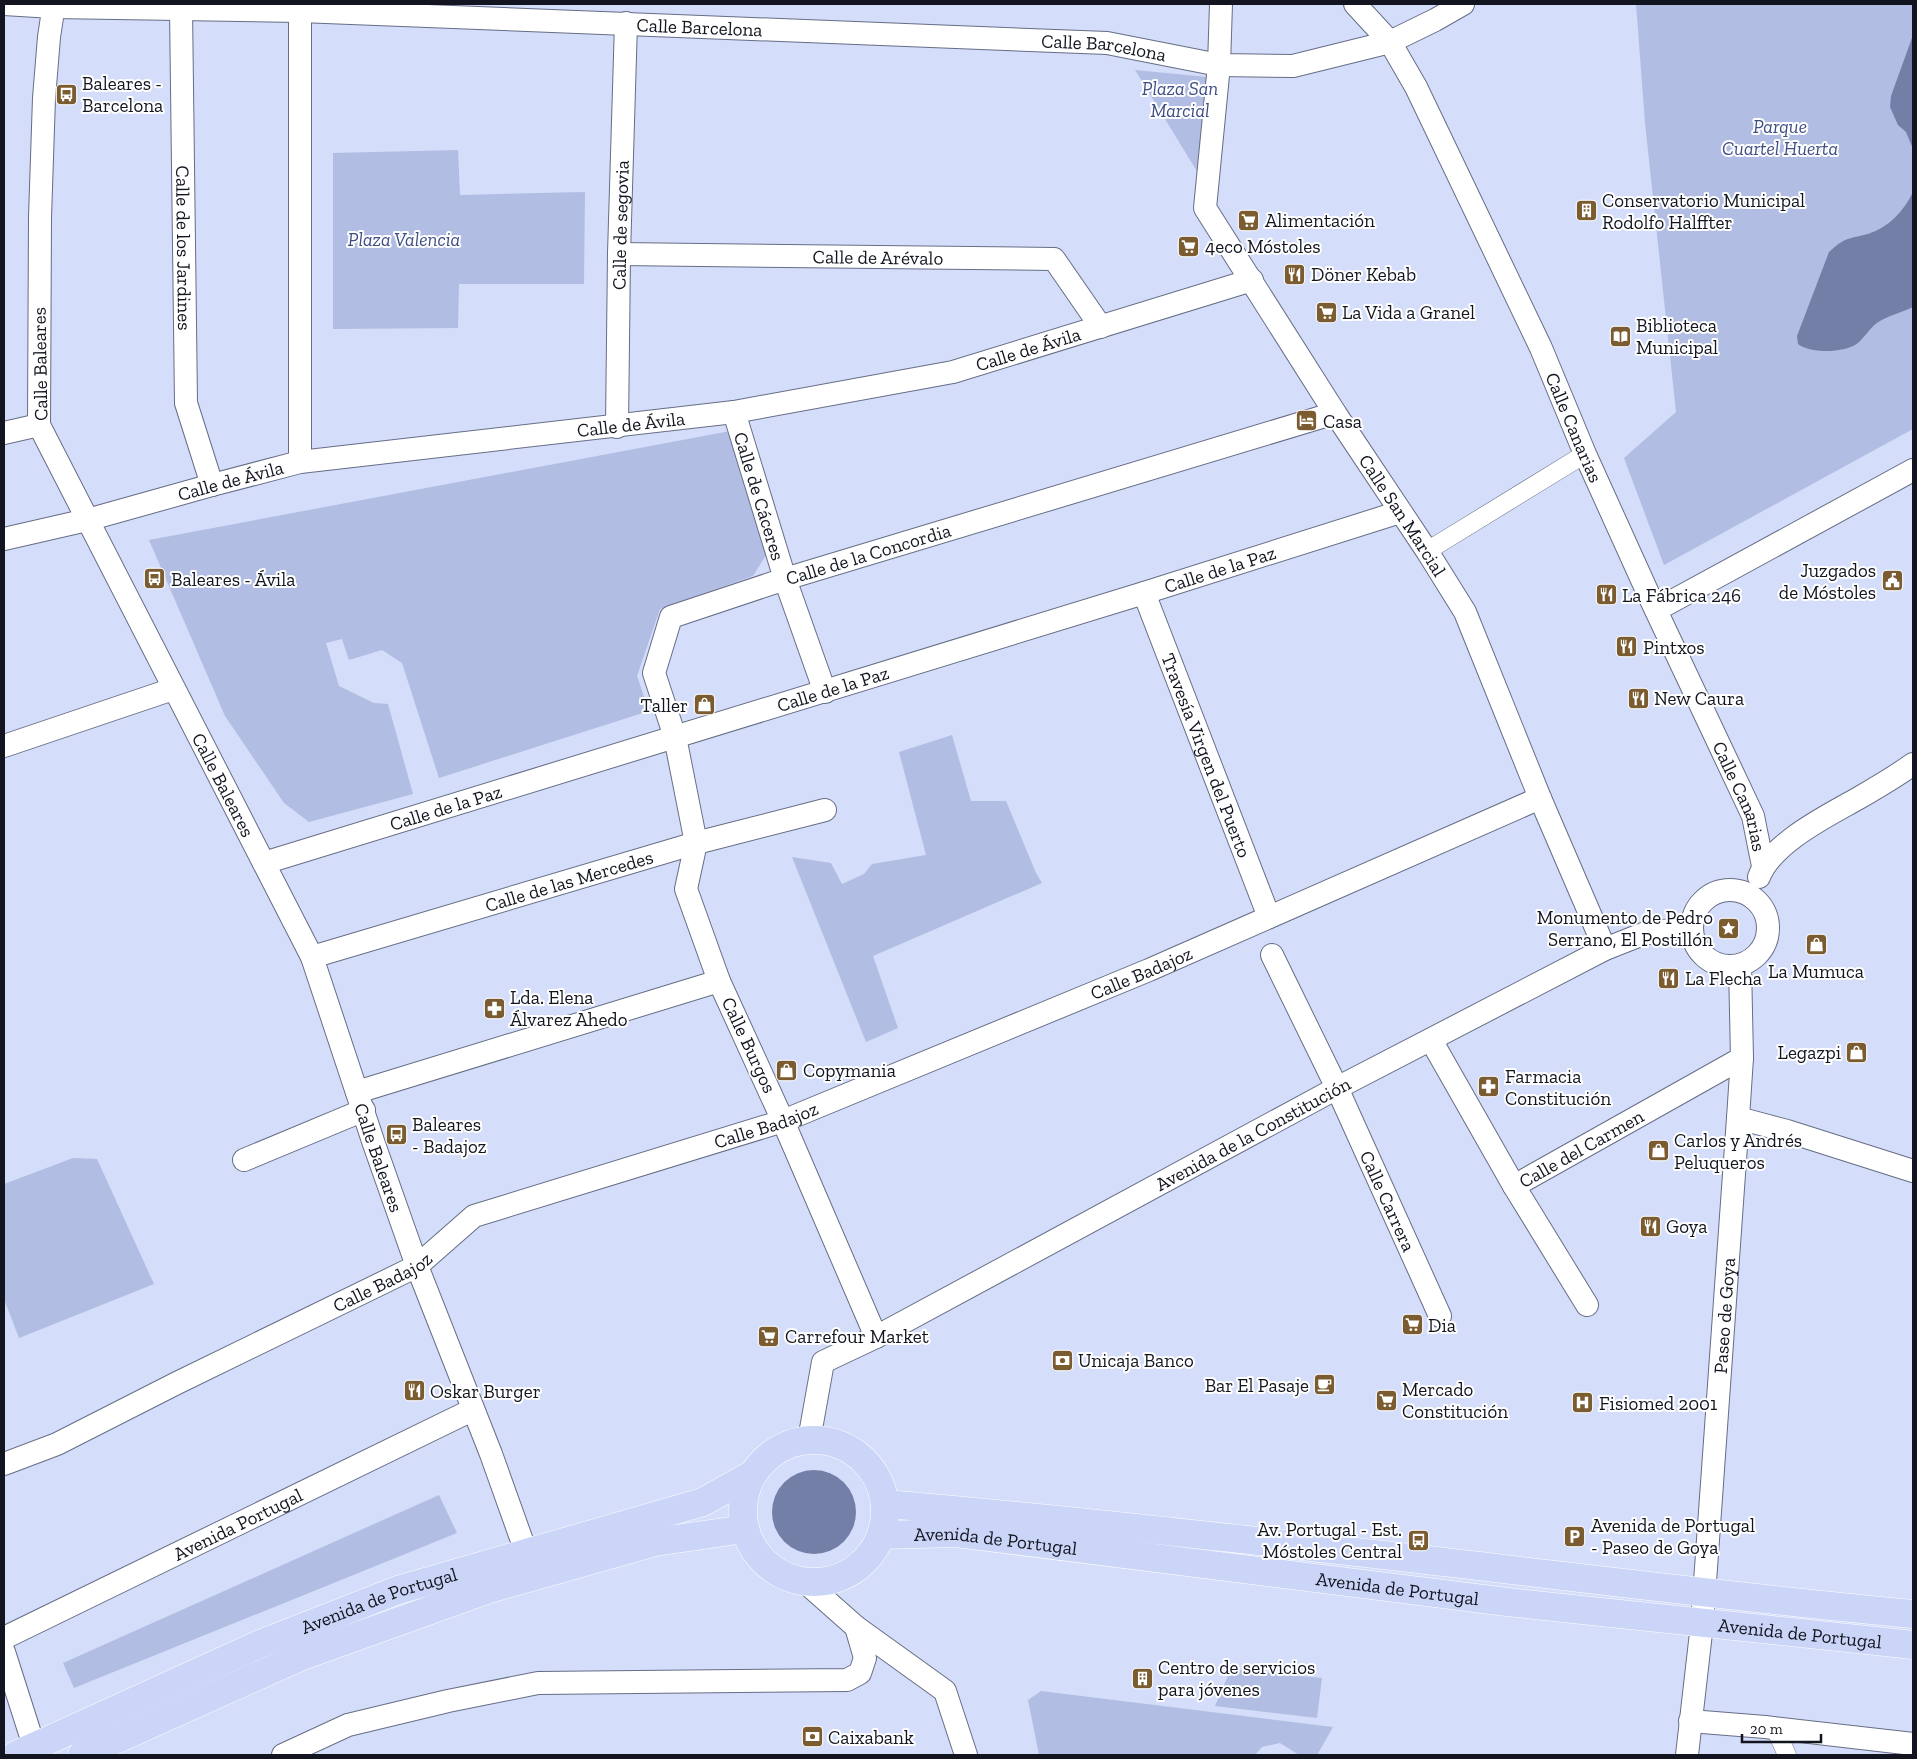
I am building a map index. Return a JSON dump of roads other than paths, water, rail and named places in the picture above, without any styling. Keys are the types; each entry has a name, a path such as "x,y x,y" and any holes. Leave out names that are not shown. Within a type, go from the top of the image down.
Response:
{"main road":[{"path":"809,1440 838,1443 864,1459 879,1480 885,1504 881,1535 867,1558 848,1574 831,1580 804,1581 780,1573 763,1560 753,1547 745,1529 743,1511 745,1494 753,1474 771,1454 786,1445 809,1440"},
{"name":"Avenida de Portugal","path":"25,1751 270,1641 398,1590 703,1502 753,1474"},
{"name":"Avenida de Portugal","path":"885,1504 962,1510 1408,1558 1781,1602 1913,1614"},
{"name":"Avenida de Portugal","path":"82,1755 302,1656 488,1589 655,1542 745,1529"},
{"name":"Avenida de Portugal","path":"881,1535 956,1533 1507,1602 1913,1645"}],"street":[{"name":"Calle Barcelona","path":"4,4 300,11 492,11 626,23 1107,43 1219,64 1294,66 1390,42 1463,4"},
{"name":"Calle San Marcial","path":"1220,4 1219,64 1206,208 1335,413 1427,551 1465,612 1540,798 1605,949"},
{"name":"Calle Canarias","path":"1355,4 1390,42 1416,87 1532,330 1585,454 1753,816 1763,866"},
{"name":"Calle Baleares","path":"54,5 49,37 44,98 40,217 39,425 312,957 417,1266 472,1410 491,1454 526,1552"},
{"name":"Calle de los Jardines","path":"181,8 186,403 212,485"},
{"path":"300,11 300,462"},
{"name":"Calle de segovia","path":"617,427 619,254 626,23"},
{"name":"Calle de Arévalo","path":"619,254 1054,259 1101,327"},
{"name":"Calle de Ávila","path":"4,539 87,520 300,462 617,427 734,412 953,372 1252,280"},
{"name":"Calle de Cáceres","path":"734,412 785,579 825,692"},
{"name":"Calle de la Concordia","path":"686,889 696,843 675,737 654,673 671,617 785,579 1335,413"},
{"path":"4,433 39,425"},
{"path":"1427,551 1585,454"},
{"path":"1656,610 1913,470"},
{"name":"Calle de la Paz","path":"264,863 825,692 1400,512"},
{"name":"Travesía Virgen del Puerto","path":"1144,593 1269,917"},
{"path":"4,746 173,689"},
{"path":"1752,896 1763,866 1797,834 1913,764"},
{"name":"Calle Badajoz","path":"4,1464 56,1444 176,1383 417,1266 474,1216 784,1121 1149,970 1540,798"},
{"name":"Calle de las Mercedes","path":"312,957 696,843 825,810"},
{"name":"Calle Burgos","path":"686,889 719,981 784,1121 876,1338"},
{"path":"1724,890 1737,890 1752,896 1764,909 1768,919 1768,933 1762,950 1751,960 1740,965 1723,966 1709,961 1699,952 1692,940 1690,927 1694,914 1701,902 1711,894 1724,890"},
{"name":"Avenida de la Constitución","path":"809,1440 823,1362 876,1338 1337,1088 1605,949 1643,934 1690,927"},
{"name":"Calle Carrera","path":"1272,954 1337,1088 1440,1316"},
{"name":"Paseo de Goya","path":"1687,1755 1702,1624 1738,1118 1742,1058 1740,965"},
{"path":"244,1160 360,1101 719,981"},
{"name":"Calle del Carmen","path":"1431,1040 1514,1186 1742,1058"},
{"path":"1738,1118 1913,1171"},
{"path":"1514,1186 1588,1305"},
{"name":"Avenida Portugal","path":"4,1638 472,1410"},
{"path":"804,1581 856,1627 944,1692 966,1755"},
{"path":"283,1755 348,1725 448,1701 538,1683 846,1680 860,1673 865,1658 856,1627"},
{"path":"4,1652 25,1751"},
{"path":"1690,1722 1775,1728 1913,1744"},
{"path":"1775,1728 1787,1755"}],"place":[{"name":"Baleares - Barcelona","path":"66,94"},
{"name":"Conservatorio Municipal Rodolfo Halffter","path":"1586,211"},
{"name":"Alimentación","path":"1249,220"},
{"name":"4eco Móstoles","path":"1189,246"},
{"name":"Döner Kebab","path":"1295,274"},
{"name":"La Vida a Granel","path":"1326,312"},
{"name":"Biblioteca Municipal","path":"1620,336"},
{"name":"Casa","path":"1307,421"},
{"name":"Baleares - Ávila","path":"155,579"},
{"name":"Juzgados de Móstoles","path":"1892,581"},
{"name":"La Fábrica 246","path":"1606,595"},
{"name":"Pintxos","path":"1627,647"},
{"name":"New Caura","path":"1638,698"},
{"name":"Taller","path":"704,705"},
{"name":"Monumento de Pedro Serrano, El Postillón","path":"1729,928"},
{"name":"La Mumuca","path":"1816,945"},
{"name":"La Flecha","path":"1669,978"},
{"name":"Lda. Elena Álvarez Ahedo","path":"494,1008"},
{"name":"Legazpi","path":"1857,1052"},
{"name":"Copymania","path":"787,1070"},
{"name":"Farmacia Constitución","path":"1489,1087"},
{"name":"Baleares - Badajoz","path":"396,1135"},
{"name":"Carlos y Andrés Peluqueros","path":"1658,1151"},
{"name":"Goya","path":"1650,1226"},
{"name":"Dia","path":"1412,1325"},
{"name":"Carrefour Market","path":"769,1336"},
{"name":"Unicaja Banco","path":"1062,1360"},
{"name":"Bar El Pasaje","path":"1325,1385"},
{"name":"Oskar Burger","path":"414,1391"},
{"name":"Mercado Constitución","path":"1386,1400"},
{"name":"Fisiomed 2001","path":"1583,1403"},
{"name":"Avenida de Portugal - Paseo de Goya","path":"1575,1536"},
{"name":"Av. Portugal - Est. Móstoles Central","path":"1418,1540"},
{"name":"Centro de servicios para jóvenes","path":"1142,1678"},
{"name":"Caixabank","path":"812,1737"}],"park label":[{"name":"Plaza San Marcial","path":"1180,99"},
{"name":"Parque Cuartel Huerta","path":"1780,137"},
{"name":"Plaza Valencia","path":"404,239"}]}
